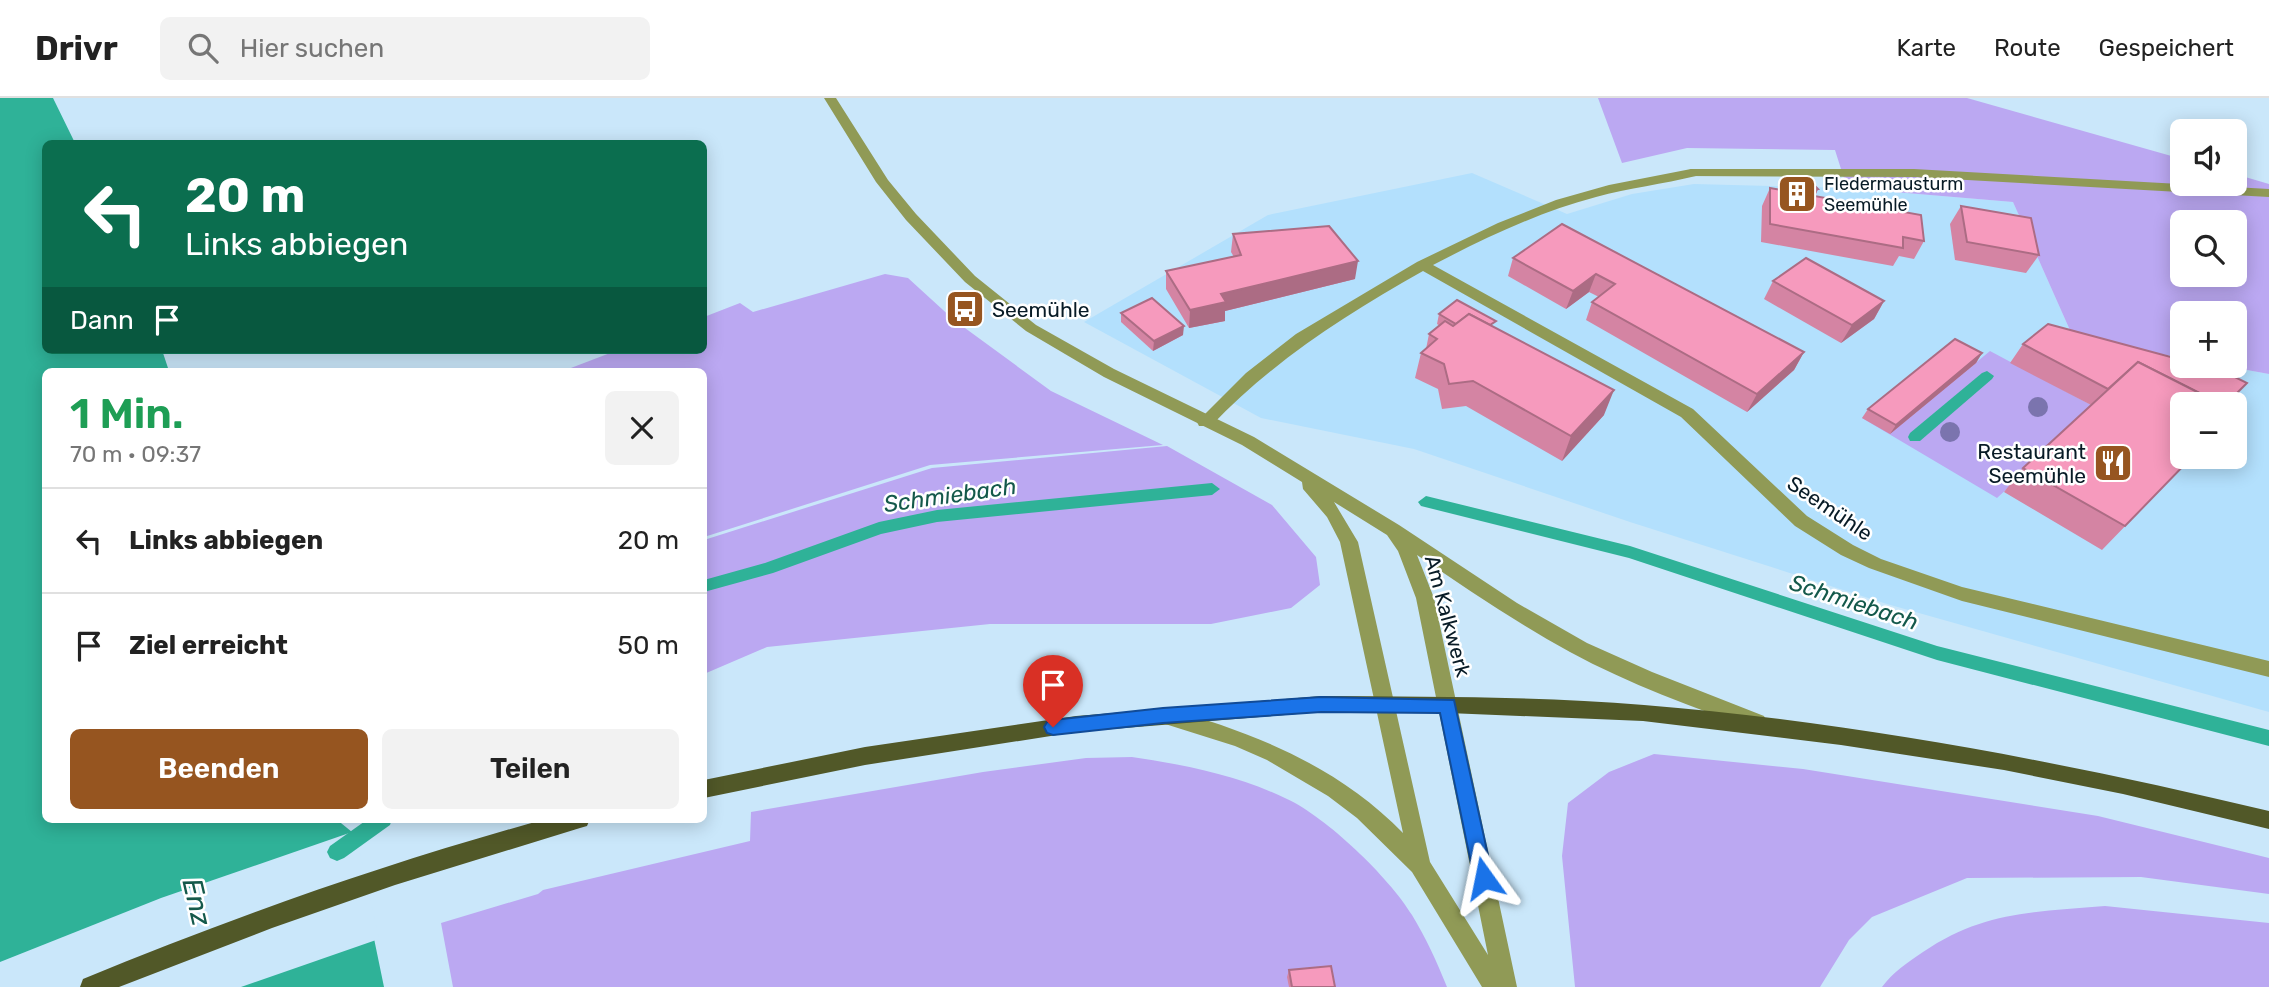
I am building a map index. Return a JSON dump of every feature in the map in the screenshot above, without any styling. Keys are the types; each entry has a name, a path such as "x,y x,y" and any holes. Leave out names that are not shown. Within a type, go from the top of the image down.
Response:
{"main road":[{"path":"707,788 963,740 1163,716 1321,704 1448,705 1643,713 1841,736 2004,761 2123,785 2269,820"},
{"path":"91,987 302,906 567,823"}],"street":[{"name":"Am Kalkwerk","path":"830,98 883,183 911,217 970,279 1031,328 1108,373 1248,441 1393,530 1416,568 1425,598 1506,987"},
{"path":"1205,422 1224,401 1281,350 1344,309 1490,231 1561,203 1626,184 1691,173 1914,173 2269,192"},
{"name":"Seemühle","path":"1422,265 1687,413 1711,433 1747,473 1789,513 1872,563 1937,589 2269,669"},
{"name":"Am Kalkwerk","path":"1297,471 1334,513 1349,542 1420,865"},
{"path":"1393,530 1506,605 1583,649 1661,685 1777,729"},
{"path":"1163,716 1208,727 1269,751 1348,796 1420,865 1495,987"}],"shaded area":[{"path":"1598,98 1967,98 2170,156 2170,196 2247,196 2247,178 2269,184 2269,374 2247,370 2247,301 2170,301 2170,356 2073,337 2013,202 1847,188 1835,150 1687,148 1622,163"},
{"name":"Seemühle","path":"1472,173 1567,214 1632,194 1694,184 1847,188 2013,202 2073,337 2170,356 2170,378 2247,378 2247,370 2269,374 2269,712 1887,604 1630,522 1414,449 1261,418 1084,322 1268,215"},
{"path":"885,274 908,278 954,320 1051,391 1163,445 930,465 707,536 707,368 571,368 608,354 707,354 707,316 740,303 753,312"},
{"path":"1990,351 2095,407 1997,498 1862,418 1928,365 1955,380"},
{"path":"1167,446 1272,505 1316,557 1320,585 1291,608 1211,624 990,624 767,647 707,673 707,539 932,468"},
{"path":"1654,754 1803,769 2098,816 2269,858 2269,894 2141,877 1967,878 1872,917 1849,940 1820,987 1575,987 1562,856 1568,803 1609,772"},
{"path":"1132,757 1191,767 1250,783 1287,799 1320,819 1356,849 1402,900 1427,941 1447,987 453,987 441,923 538,894 543,890 750,841 751,812 983,772 1086,758"},
{"path":"2105,906 2269,923 2269,987 1882,987 1917,956 1967,928 2032,912"}],"water":[{"name":"Enz","path":"0,98 53,98 74,140 42,140 42,354 163,354 168,368 42,368 42,823 341,823 352,832 384,987 0,987"}],"pier":[{"path":"355,831 379,939 241,987 0,987 0,962 161,898"}],"building":[{"path":"1805,176 1818,189 1797,192 1784,179"},
{"path":"1770,188 1921,215 1924,241 1903,237 1903,248 1770,224"},
{"path":"1961,206 2031,218 2039,255 1967,242"},
{"path":"1562,224 1804,352 1757,394 1592,302 1615,284 1596,274 1573,291 1513,258"},
{"path":"1329,226 1358,261 1221,294 1226,302 1190,310 1166,271 1241,255 1233,234"},
{"path":"1806,258 1884,301 1852,325 1773,281"},
{"path":"1152,298 1184,326 1154,341 1121,313"},
{"path":"1457,300 1496,321 1490,325 1469,314 1456,324 1439,314"},
{"path":"1469,314 1614,390 1571,436 1473,381 1449,384 1444,364 1421,353 1437,339 1429,334 1445,321 1453,326"},
{"path":"2048,324 2170,357 2170,378 2237,378 2247,383 2238,392 2197,392 2138,362 2108,389 2023,344"},
{"path":"1955,339 1982,353 1896,425 1868,409"},
{"path":"2138,362 2197,392 2170,392 2170,469 2180,469 2125,526 2023,468"},
{"path":"1331,966 1335,987 1292,987 1289,970"}],"waterway":[{"path":"1915,437 1987,376"},
{"name":"Schmiebach","path":"707,585 767,569 879,528 937,516 1212,489"},
{"name":"Schmiebach","path":"1426,502 1630,552 1937,653 2269,738"},
{"name":"Schmiebach","path":"337,852 377,823"}],"place":[{"name":"Fledermausturm Seemühle","path":"1797,194"},
{"name":"Seemühle","path":"965,309"},
{"name":"Restaurant Seemühle","path":"2113,463"}],"route":[{"path":"1053,727 1321,704 1448,705 1484,878"}]}
